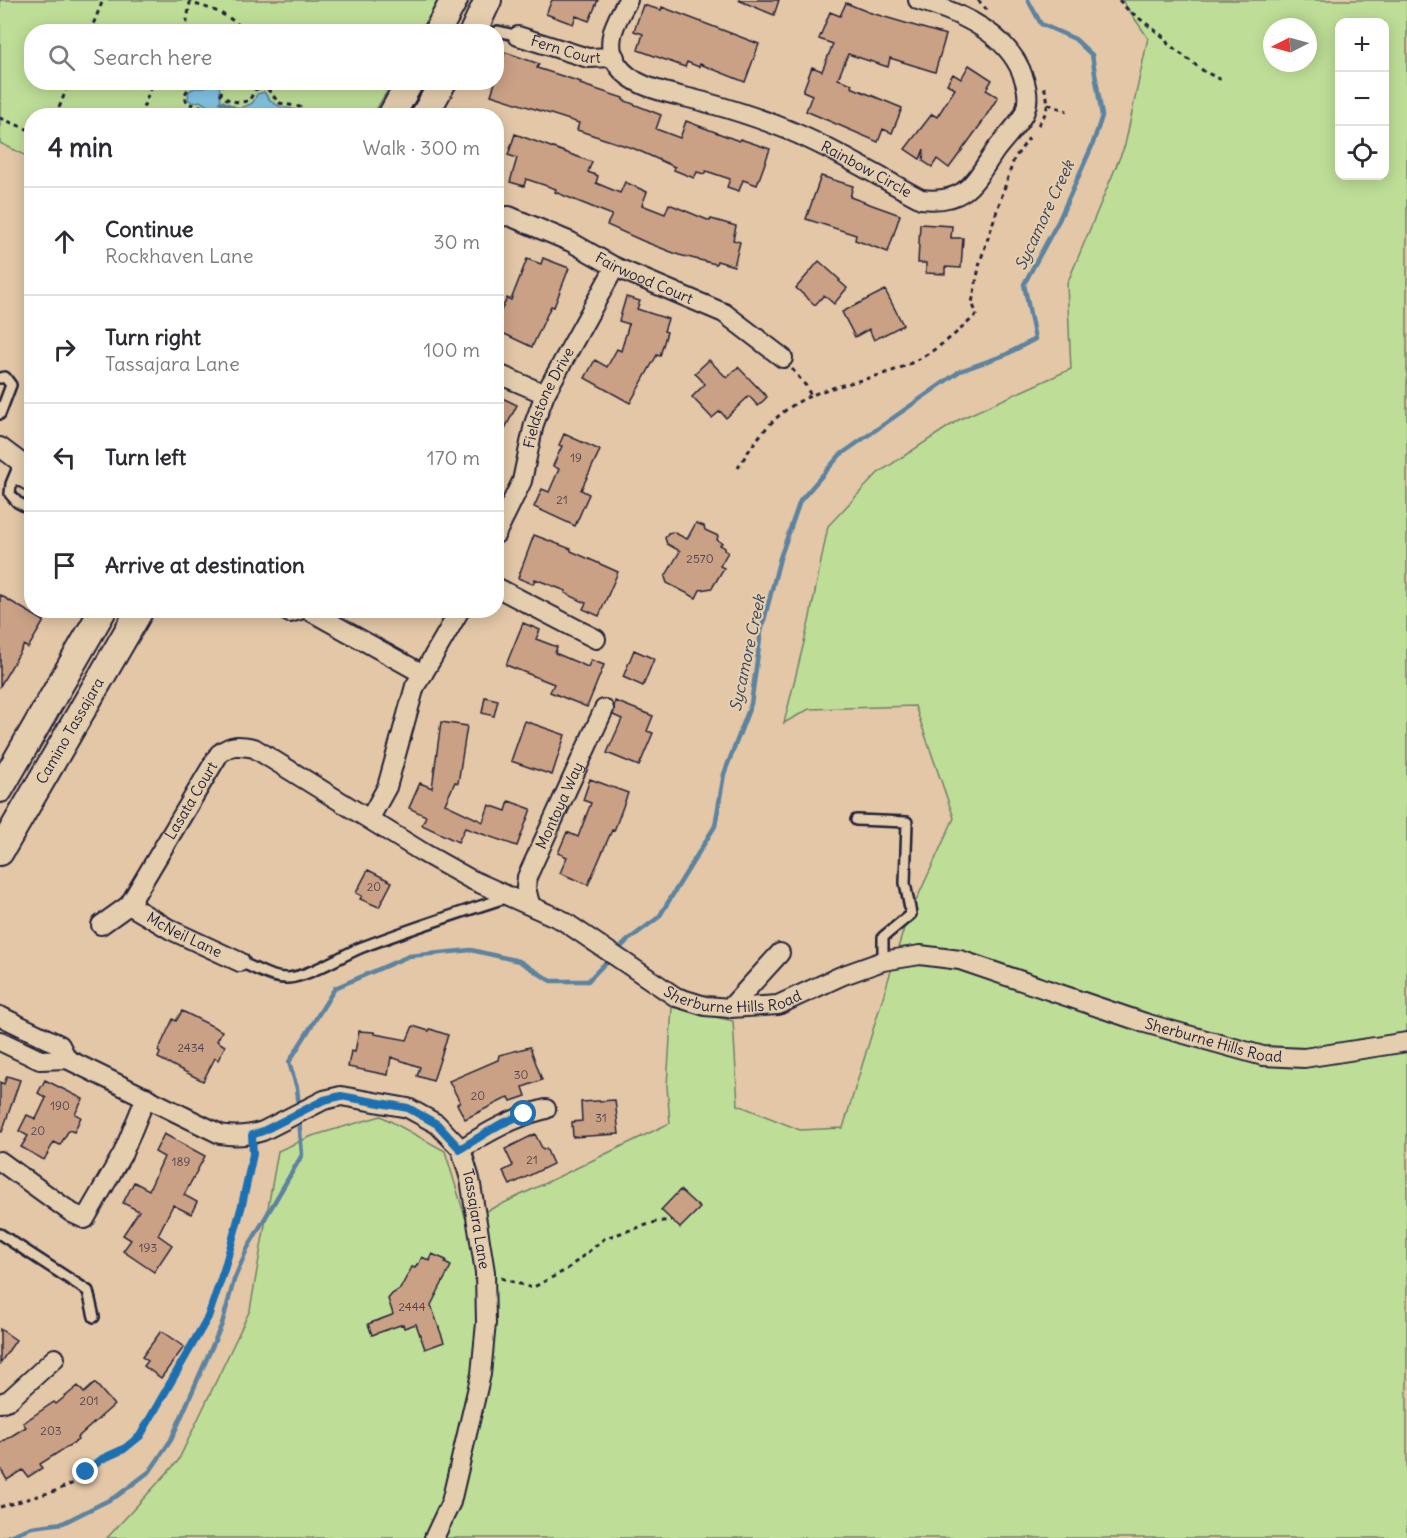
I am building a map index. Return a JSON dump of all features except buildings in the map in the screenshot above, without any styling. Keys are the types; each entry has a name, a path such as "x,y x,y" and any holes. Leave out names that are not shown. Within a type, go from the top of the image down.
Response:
{"main road":[{"path":"441,24 454,0"},
{"path":"477,24 488,0"},
{"path":"395,108 406,90"},
{"path":"428,108 439,90"},
{"path":"0,789 98,618"},
{"name":"Camino Tassajara","path":"0,852 135,618"}],"street":[{"path":"615,57 611,44 614,25 628,0"},
{"name":"Rainbow Circle","path":"615,57 616,63 630,78 775,125 828,149 921,200 938,201 959,195 975,181 1025,111 1027,90 1020,66 1005,46 984,29 941,7 918,0"},
{"name":"Fern Court","path":"518,36 588,58 615,57"},
{"name":"Fairwood Court","path":"504,216 509,216 551,233 615,267 724,313 783,358"},
{"name":"Fieldstone Drive","path":"504,518 522,481 534,424 545,394 615,267"},
{"path":"504,376 545,394"},
{"path":"0,447 24,460"},
{"path":"504,591 596,639"},
{"path":"322,618 423,674"},
{"path":"370,818 387,787 415,686 455,618"},
{"name":"Montoya Way","path":"530,904 526,888 527,877 604,709"},
{"name":"Lasata Court","path":"101,925 129,905 219,754 227,747 238,745 254,748 370,818"},
{"name":"Sherburne Hills Road","path":"370,818 422,852 461,873 562,920 676,997 705,1006 730,1008 778,1005 841,976 883,961 920,955 960,960 1144,1023 1263,1056 1304,1058 1407,1042"},
{"name":"McNeil Lane","path":"129,905 171,930 240,962"},
{"path":"730,1008 780,953"},
{"name":"Tassajara Lane","path":"0,1016 60,1044 68,1059"},
{"name":"Tassajara Lane","path":"0,1041 40,1060 68,1059 220,1134 233,1136 258,1133 324,1100 341,1096 408,1108 437,1124 460,1149 470,1179 485,1272 486,1323 481,1374 451,1502 434,1538"},
{"path":"0,1161 72,1213 85,1219 123,1153 146,1097"},
{"path":"460,1149 499,1125 524,1114 546,1109"},
{"path":"0,1403 9,1400 55,1359"}],"lane":[{"path":"504,32 518,36"},
{"path":"0,378 5,377 11,385 0,414"},
{"path":"24,464 11,484 10,494 24,506"},
{"path":"856,820 907,822 905,884 911,914 883,937 883,961"},
{"path":"240,962 270,975 288,978 302,975 358,949 511,896"},
{"path":"0,1234 88,1291 94,1317"}],"path":[{"path":"93,24 103,0"},
{"path":"978,0 991,14"},
{"path":"1119,0 1126,9 1165,38 1168,45 1205,72 1222,80"},
{"path":"186,24 190,2 236,20 239,24"},
{"path":"738,468 752,445 768,426 795,404 826,389 888,373 929,355 959,332 977,314 972,303 980,262 1014,159 1046,115 1049,99 1040,80"},
{"path":"59,108 66,90"},
{"path":"143,108 150,90"},
{"path":"187,90 184,96 188,104 205,108"},
{"path":"222,90 221,94 224,97 239,102 249,101 255,90"},
{"path":"268,90 279,103 301,108"},
{"path":"1048,104 1067,111"},
{"path":"0,118 24,128"},
{"path":"783,358 806,386 811,396"},
{"path":"0,1507 55,1491 83,1479 86,1472 102,1459 124,1449 140,1436 208,1317 242,1205 258,1133"},
{"path":"485,1272 532,1288 566,1270 605,1238 656,1222 671,1220"}],"green space":[{"path":"0,0 438,0 426,24 24,24 24,90 388,90 377,108 24,108 24,155 0,143"},
{"path":"1122,0 1407,0 1407,1538 107,1538 178,1461 250,1310 278,1151 312,1136 381,1116 445,1151 466,1220 670,1123 667,1086 672,1007 733,1021 738,1105 800,1130 843,1128 905,925 954,818 915,706 809,709 784,723 809,622 828,526 878,473 960,419 1071,369 1067,284 1125,145 1148,38"}],"water":[{"path":"220,90 221,102 218,108 211,108 200,101 193,103 188,99 189,91"},
{"path":"264,92 275,104 285,108 241,108 253,102 257,94"}],"waterway":[{"name":"Sycamore Creek","path":"616,952 659,917 715,826 724,774 751,704 761,632 780,558 800,501 840,455 960,371 1005,355 1035,339 1024,284 1059,220 1092,146 1102,116 1092,55 1075,39 1041,24 1028,0"},
{"path":"221,102 234,108"},
{"name":"Sycamore Creek","path":"299,1107 297,1088 289,1062 335,988 409,956 471,950 519,961 551,981 588,981 610,958"},
{"name":"Sycamore Creek","path":"4,1538 32,1527 63,1523 117,1496 150,1471 171,1440 222,1324 234,1280 247,1249 302,1155 299,1118"}],"route":[{"path":"86,1472 102,1459 124,1449 140,1436 208,1317 242,1205 253,1154 252,1135 324,1100 341,1096 408,1108 437,1124 460,1149 499,1125 524,1114"}]}
